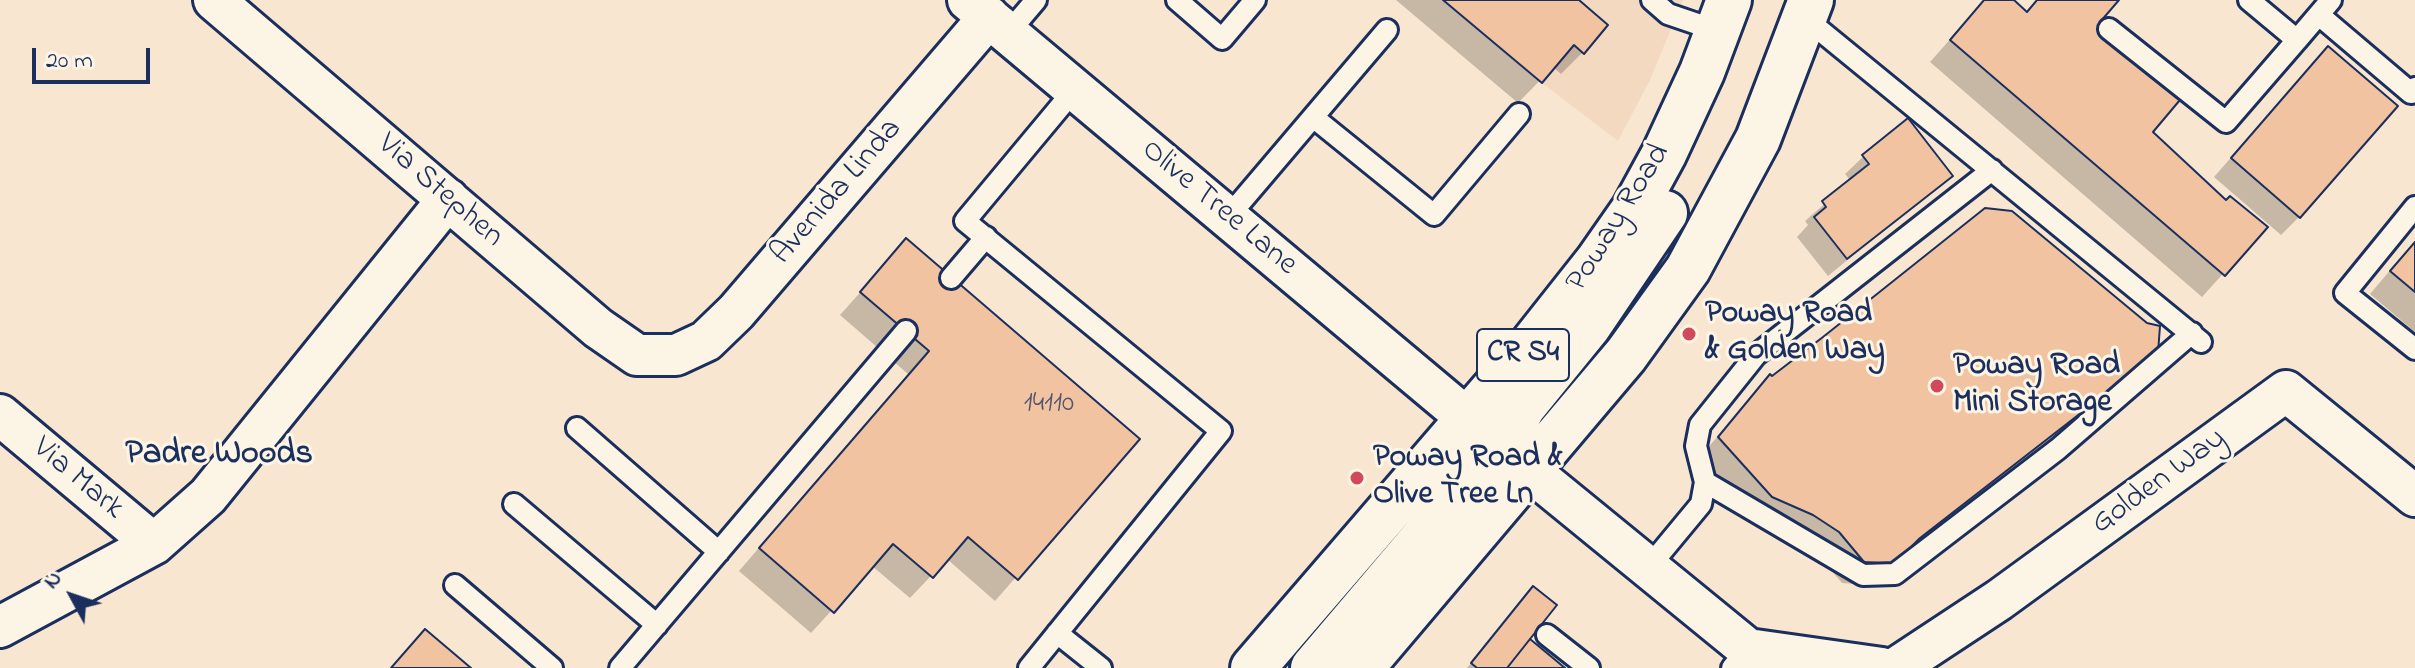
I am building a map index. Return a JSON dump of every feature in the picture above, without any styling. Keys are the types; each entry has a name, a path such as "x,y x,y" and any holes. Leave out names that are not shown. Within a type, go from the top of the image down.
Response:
{"main road":[{"name":"CR S4","path":"1361,668 1634,345 1715,224 1758,139 1808,9"},
{"name":"Poway Road","path":"1253,668 1567,303 1634,209 1702,72 1723,16"},
{"path":"1530,471 1516,458 1509,445 1512,427 1523,407 1628,272 1686,175 1700,143 1707,106 1702,72"},
{"path":"1313,668 1475,477 1482,456 1480,433 1468,419"}],"street":[{"name":"Via Stephen","path":"214,0 598,328 637,355 676,355"},
{"name":"Olive Tree Lane","path":"989,17 1468,419"},
{"name":"Avenida Linda","path":"676,355 706,341 736,312 989,17"},
{"path":"0,627 154,544 208,496 448,199"},
{"name":"Golden Way","path":"1896,668 1999,600 2286,391 2415,496"},
{"name":"Via Mark","path":"0,415 154,544"},
{"path":"1530,471 1648,568 1740,659 1882,668"}],"lane":[{"path":"989,17 1036,0"},
{"path":"1177,0 1222,39 1255,0"},
{"path":"1652,0 1668,14 1723,16"},
{"path":"2249,0 2297,40"},
{"path":"2109,29 2226,122 2325,7 2414,93"},
{"path":"1705,482 1863,575 1895,574 2197,338 1992,170 1808,9"},
{"path":"1228,217 1387,30"},
{"path":"1029,668 1221,431 965,221 1075,89"},
{"path":"1313,117 1434,215 1519,114"},
{"path":"1648,568 1701,504 1705,482 1696,446 1700,425 1756,355 1992,170"},
{"path":"2415,207 2345,293 2415,349"},
{"path":"951,278 986,237"},
{"path":"620,668 906,331"},
{"path":"577,428 719,552"},
{"path":"514,504 657,625"},
{"path":"455,585 552,668"},
{"path":"1057,633 1101,668"},
{"path":"1547,635 1589,668"}],"shaded area":[{"path":"1443,0 1683,0 1650,80 1618,141 1542,83"}],"building":[{"path":"1443,0 1579,0 1608,25 1584,54 1574,45 1542,83"},
{"path":"1984,0 2014,0 2027,12 2037,0 2119,0 2101,21 2185,94 2153,132 2226,200 2230,196 2268,227 2225,276 1950,40"},
{"path":"2328,46 2398,106 2300,218 2231,158"},
{"path":"1908,118 1953,176 1847,259 1814,217 1826,207 1822,201 1869,164 1862,155"},
{"name":"Poway Road Mini Storage","path":"1985,208 2012,211 2147,323 2160,326 2158,353 1920,538 1894,564 1864,562 1839,532 1813,515 1772,497 1718,437 1770,374 1772,376 1823,337"},
{"path":"906,238 1140,439 1018,580 968,537 933,578 893,544 834,613 759,548 929,351 860,292"},
{"path":"2415,242 2415,292 2390,271"},
{"path":"1533,586 1557,605 1507,668 1477,668 1471,663"},
{"path":"425,629 471,668 391,668"},
{"path":"1530,639 1565,668 1507,668"}],"place":[{"name":"Poway Road & Golden Way","path":"1689,334"},
{"name":"Poway Road Mini Storage","path":"1937,386"},
{"name":"Poway Road & Olive Tree Ln","path":"1357,478"}],"district":[{"name":"Padre Woods","path":"219,456"}]}
